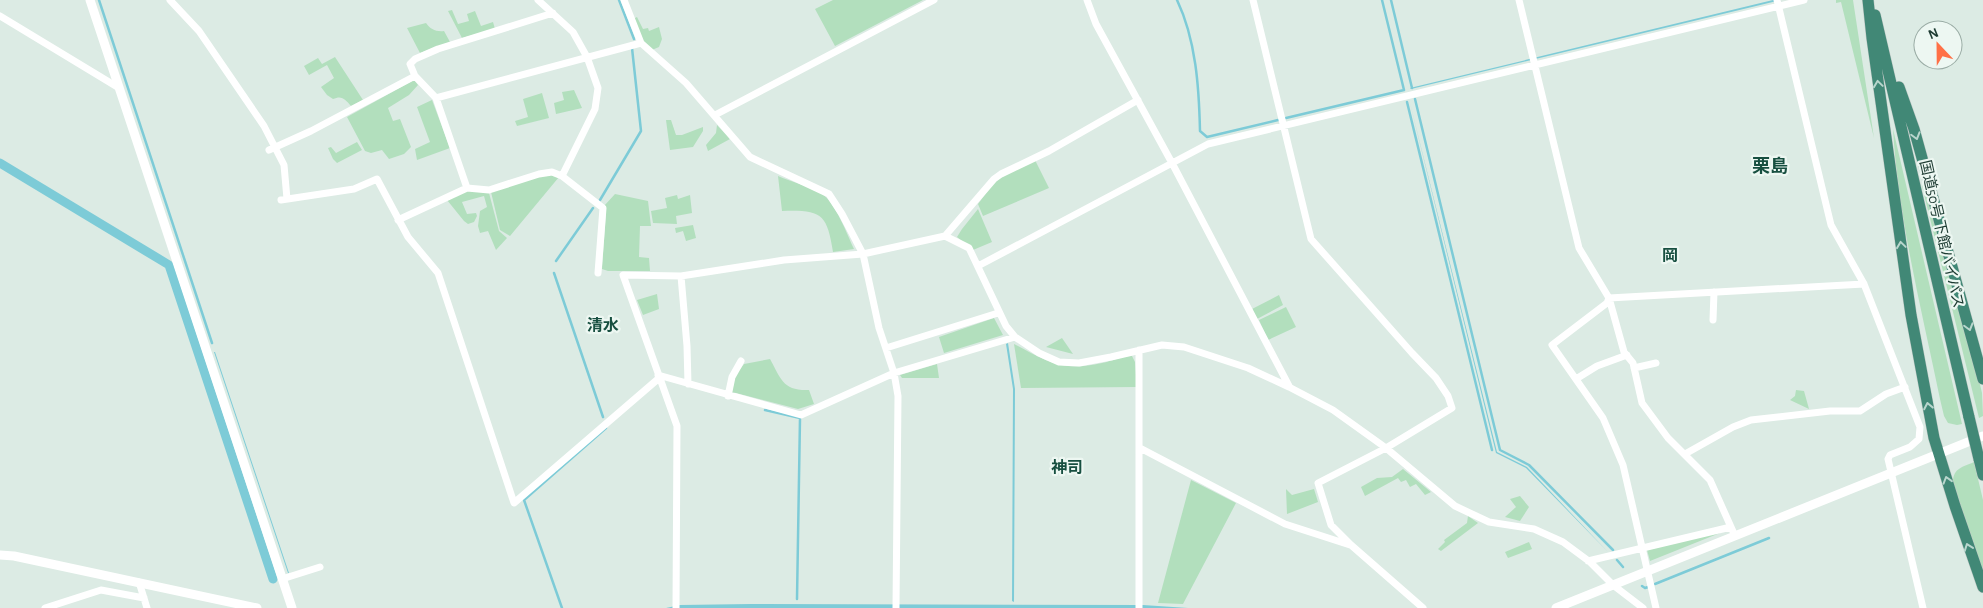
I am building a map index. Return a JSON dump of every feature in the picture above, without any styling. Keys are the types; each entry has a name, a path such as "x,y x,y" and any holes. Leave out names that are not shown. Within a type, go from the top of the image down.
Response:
{"highway":[{"name":"国道50号 下館バイパス","path":"1870,0 1882,41 1983,475"},
{"path":"1870,0 1872,38 1911,315 1938,453 1983,587"},
{"path":"1882,41 1914,129 1983,379"}],"street":[{"path":"90,0 292,608"},
{"path":"170,0 199,31 255,111 273,148 284,165 284,200 354,189 377,179 408,237 438,273 514,503 658,377"},
{"path":"538,0 573,32 586,57 598,88 595,109 562,176"},
{"path":"624,0 641,43 686,83 750,157 828,194 842,214 863,254 879,328 894,373 898,396 896,605"},
{"path":"715,115 934,0"},
{"path":"1087,0 1096,24 1172,163 1289,386"},
{"path":"1253,0 1311,239 1436,378 1448,396 1452,408 1386,448 1318,483 1331,525 1352,546 1423,608"},
{"path":"1519,0 1579,248 1609,298 1624,352 1633,363 1642,403 1668,438 1710,480 1735,536"},
{"path":"978,266 1208,144 1534,60 1778,3 1804,0"},
{"path":"1778,3 1832,225 1864,284 1920,427 1919,439 1910,447 1890,455 1888,459 1923,608"},
{"path":"467,188 436,98 415,76 410,64 414,59 438,49 553,14"},
{"path":"0,16 119,88"},
{"path":"436,98 641,43"},
{"path":"273,148 312,130 415,76"},
{"path":"676,606 677,426 623,275 681,276 784,260 863,254 945,236 994,179 1001,174 1049,151 1138,100"},
{"path":"398,220 467,188 489,190 539,174 552,172 562,176 603,208 598,273"},
{"path":"945,236 969,248 998,313 1015,337 1039,353 1060,362 1079,362 1111,357 1162,345 1184,347 1248,368 1289,386 1333,410 1386,448 1455,506 1489,522 1534,529 1563,542 1588,561 1641,608"},
{"path":"681,276 688,384"},
{"path":"1609,298 1864,284"},
{"path":"1713,320 1714,292"},
{"path":"1609,298 1607,302 1552,345 1603,418 1623,465 1656,608"},
{"path":"886,348 998,313"},
{"path":"658,377 801,414 894,373 1015,337"},
{"path":"1139,350 1139,606"},
{"path":"1576,379 1598,366 1627,355"},
{"path":"728,396 732,377 742,361"},
{"path":"1634,368 1656,363"},
{"path":"1685,454 1733,427 1752,420 1830,411 1860,411 1886,394 1905,387"},
{"path":"1556,608 1983,436"},
{"path":"1140,448 1285,524 1352,546"},
{"path":"1588,561 1731,526"},
{"path":"0,555 14,556 257,608"},
{"path":"282,579 320,567"},
{"path":"139,582 147,608"},
{"path":"45,608 101,590 144,598"}],"green space":[{"path":"833,0 923,0 835,46 815,9"},
{"path":"1836,0 1853,0 1874,138 1841,2 1836,3"},
{"path":"452,10 458,24 469,21 467,14 475,11 481,26 493,22 495,29 462,38 448,11"},
{"path":"637,17 643,29 648,28 649,31 659,27 662,39 659,47 652,50 642,42 633,19"},
{"path":"426,23 433,30 444,31 450,42 420,53 407,28"},
{"path":"335,57 363,100 351,106 343,98 333,99 321,87 334,78 327,65 309,75 304,66 318,58 322,64"},
{"path":"414,80 418,85 409,95 388,108 393,121 400,119 411,147 404,154 389,159 382,150 371,153 365,151 347,117"},
{"path":"574,90 582,108 556,114 554,103 564,100 562,92"},
{"path":"542,93 549,118 517,126 515,121 528,117 523,99"},
{"path":"432,100 450,148 417,160 415,149 430,142 417,107"},
{"path":"666,120 671,120 676,135 682,135 703,127 703,131 693,147 670,150"},
{"path":"717,125 730,139 708,151 706,145 716,133"},
{"path":"1893,129 1962,424 1948,423 1944,416 1940,399 1905,230"},
{"path":"357,142 362,150 337,163 328,148 331,147 336,153"},
{"path":"1035,160 1049,188 983,216 978,204 995,181"},
{"path":"551,174 559,177 510,236 500,230 491,192 539,175"},
{"path":"778,176 812,189 827,198 840,219 854,249 833,252 825,222 814,213 782,211"},
{"path":"1923,184 1968,333 1982,393 1983,416 1979,418 1922,186"},
{"path":"466,190 489,193 499,231 507,238 496,250 488,231 480,233 478,226 480,211 487,207 484,196 462,202 467,214 476,213 477,216 474,222 468,224 447,200"},
{"path":"615,194 648,201 651,226 640,226 639,257 649,258 650,271 608,271 602,269 606,212 604,206"},
{"path":"677,195 678,199 690,195 692,213 676,216 677,224 653,223 651,211 667,208 665,198"},
{"path":"978,209 992,242 973,250 957,237"},
{"path":"693,225 696,238 686,241 683,231 676,233 675,228"},
{"path":"657,294 659,309 643,315 637,300"},
{"path":"1279,295 1283,305 1257,319 1252,309"},
{"path":"1286,307 1296,327 1268,340 1259,320"},
{"path":"994,318 1003,335 944,353 939,337"},
{"path":"1062,338 1073,354 1046,347"},
{"path":"1014,344 1036,356 1066,366 1088,366 1132,356 1135,362 1137,387 1021,388"},
{"path":"770,359 780,378 788,386 800,390 809,390 814,404 798,409 732,392 735,376 744,364"},
{"path":"937,364 939,378 902,378 900,375"},
{"path":"1796,390 1804,391 1809,409 1790,400 1795,396"},
{"path":"1974,462 1983,500 1983,576 1953,482 1953,477 1957,471"},
{"path":"1403,469 1431,492 1425,495 1416,484 1410,487 1406,480 1401,482 1398,478 1365,496 1361,487 1377,478 1392,477"},
{"path":"1191,480 1236,503 1183,604 1158,603"},
{"path":"1286,489 1292,495 1314,489 1318,502 1287,514"},
{"path":"1520,496 1529,507 1520,521 1505,517 1516,507 1510,499"},
{"path":"1468,516 1478,523 1441,551 1438,549 1445,542 1444,540 1467,523"},
{"path":"1725,531 1650,561 1647,550"},
{"path":"1529,542 1532,549 1508,558 1505,552"}],"water":[{"path":"1773,0 1781,0 1410,88"},
{"path":"1409,99 1497,452 1527,467 1609,553 1526,468 1496,453"},
{"path":"1008,343 1015,389 1014,602 1012,601 1013,389 1006,344"},
{"path":"215,352 289,573 288,573"},
{"path":"680,605 1143,605 1188,608 666,608"}],"waterway":[{"path":"99,0 212,343"},
{"path":"619,0 634,39"},
{"path":"1177,0 1188,31 1195,64 1200,131 1207,137 1278,120"},
{"path":"1286,118 1404,90 1382,0"},
{"path":"1391,0 1412,88"},
{"path":"600,200 641,131 632,48"},
{"path":"1415,99 1500,450 1529,465 1613,550"},
{"path":"1407,102 1492,450"},
{"path":"0,163 169,265 273,579"},
{"path":"556,261 593,208"},
{"path":"554,273 603,417"},
{"path":"765,410 800,418 797,599"},
{"path":"562,608 524,500 606,428"},
{"path":"1655,584 1769,538"},
{"path":"1617,560 1623,567"},
{"path":"1642,586 1648,587"}],"district":[{"name":"栗島","path":"1770,166"},
{"name":"岡","path":"1670,255"},
{"name":"清水","path":"603,325"},
{"name":"神司","path":"1067,467"}]}
